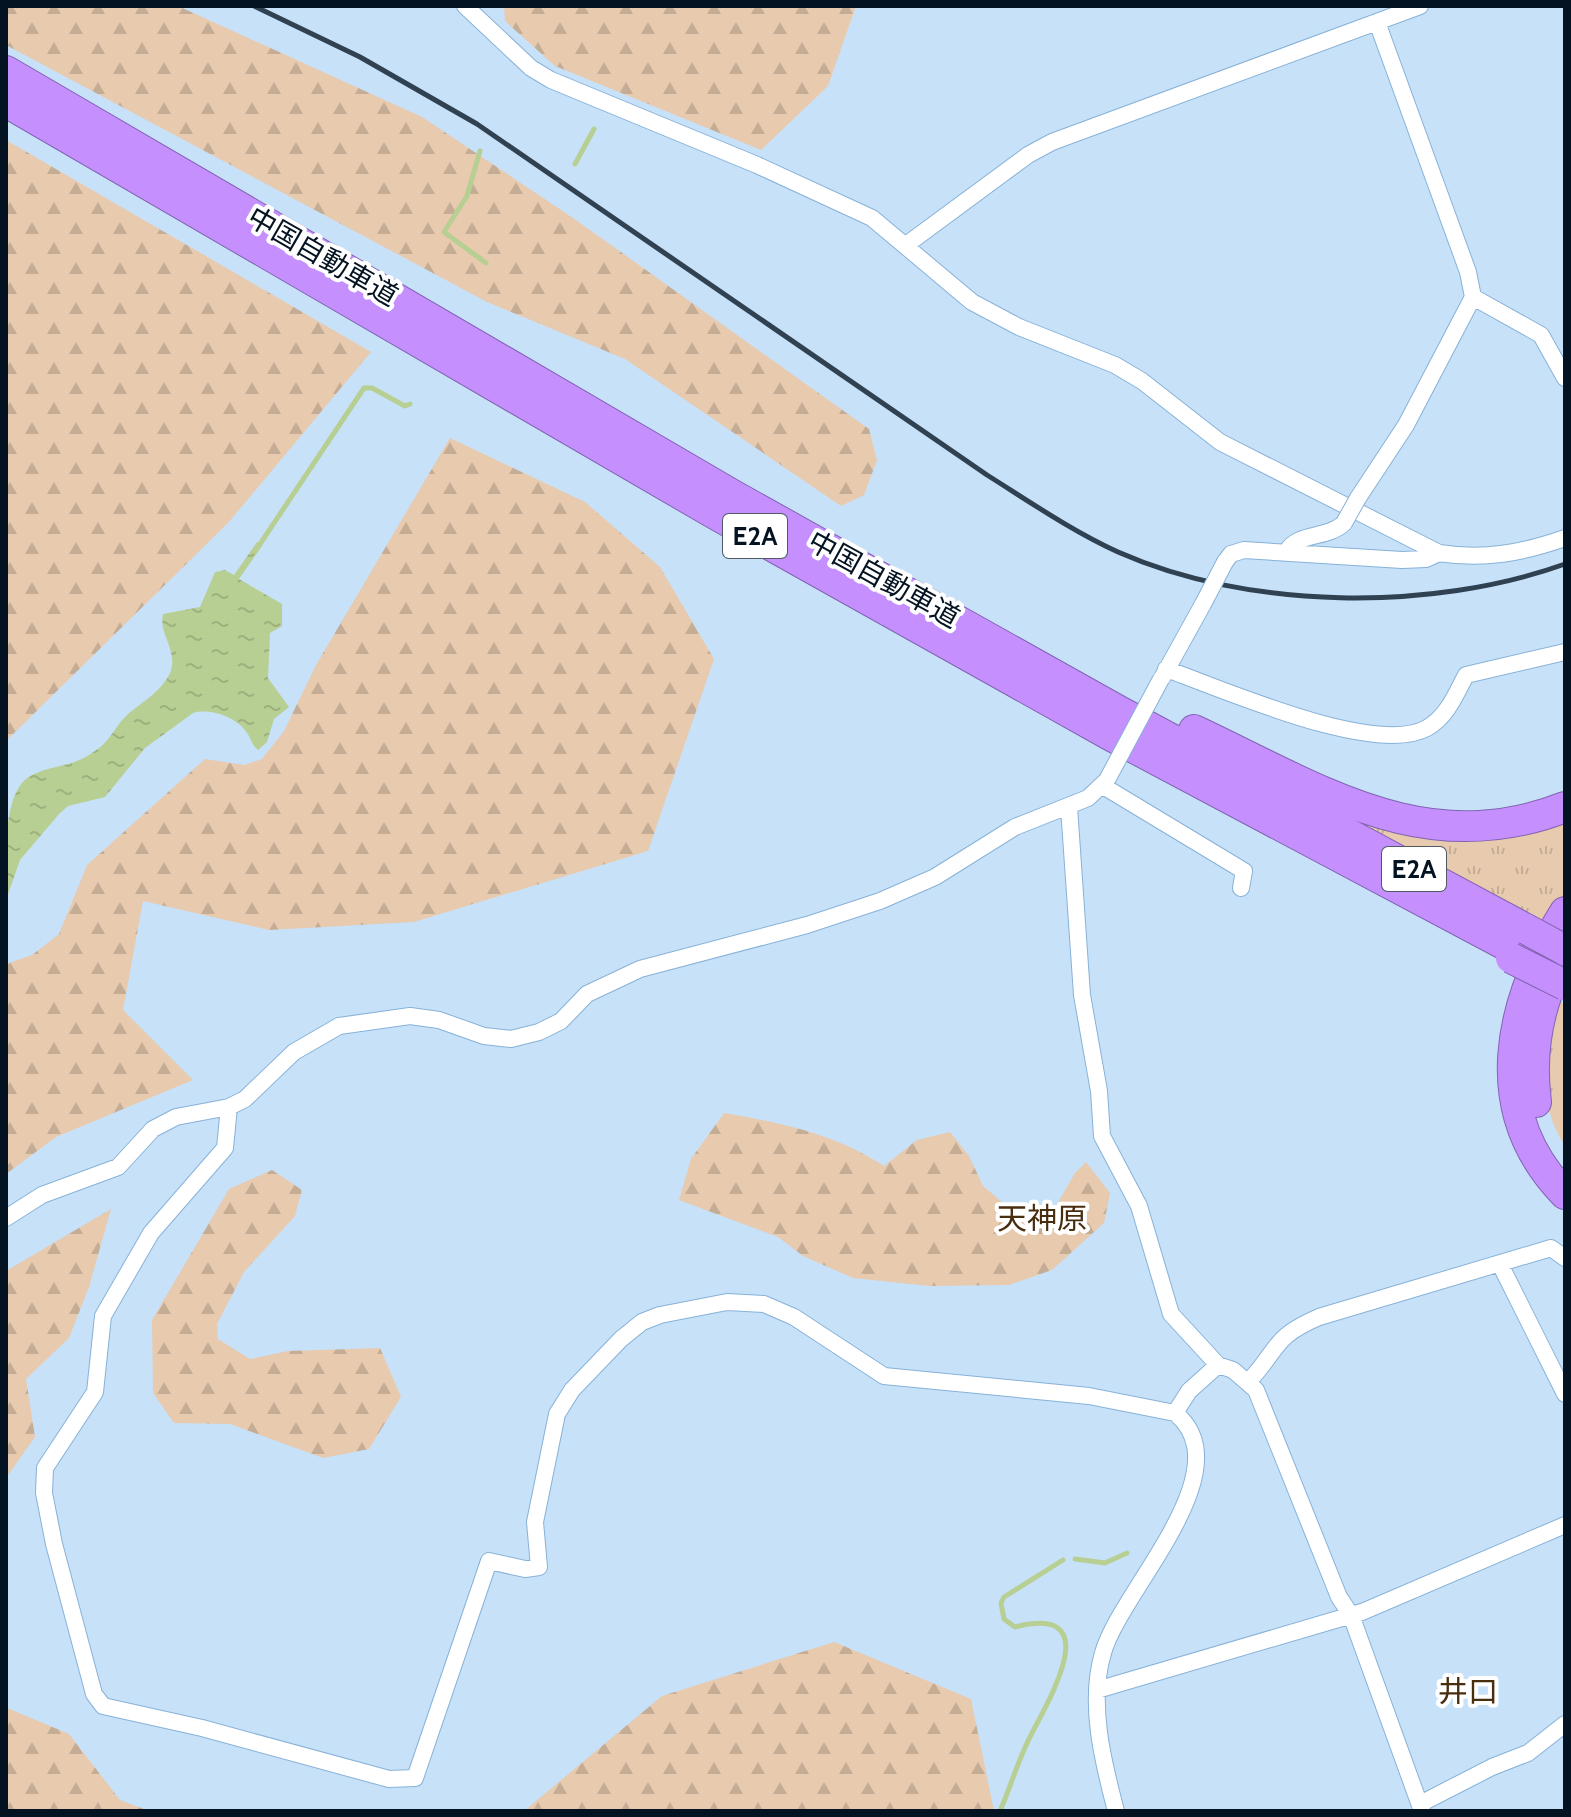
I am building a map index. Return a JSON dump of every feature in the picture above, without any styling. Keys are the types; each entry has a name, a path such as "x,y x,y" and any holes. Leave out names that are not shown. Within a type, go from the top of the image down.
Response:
{"highway":[{"name":"中国自動車道","path":"6,71 731,494 1119,711 1518,945 1565,976"},
{"name":"中国自動車道","path":"6,102 715,514 1289,831 1518,945 1565,952"},
{"path":"964,623 1356,805 1408,822 1455,828 1500,826 1565,807"},
{"path":"1565,912 1522,1000 1512,1053 1512,1079 1523,1130 1547,1174 1565,1194"},
{"path":"1518,945 1565,985"},
{"path":"1565,952 1542,1007 1533,1068 1542,1125 1565,1166"}],"street":[{"path":"465,6 531,68 551,80 832,197 872,218 972,302 1019,327 1115,365 1142,381 1220,442 1439,553 1470,558 1498,556 1565,538"},
{"path":"906,245 1028,155 1052,142 1420,6"},
{"path":"1287,551 1297,540 1323,535 1344,523 1406,425 1473,297 1468,272 1377,22"},
{"path":"1473,297 1541,335 1565,378"},
{"path":"6,1218 42,1195 118,1167 153,1129 176,1117 229,1107 259,1088 294,1052 339,1026 410,1016 439,1020 484,1036 511,1039 539,1032 561,1021 587,994 606,983 681,956 807,925 880,901 935,877 1015,827 1069,807 1105,783 1231,554 1244,550 1287,551 1402,560 1426,559 1439,553"},
{"path":"1164,674 1335,727 1372,736 1408,736 1428,728 1444,715 1466,675 1565,652"},
{"path":"1105,783 1244,871 1241,888"},
{"path":"1069,807 1082,995 1099,1091 1102,1136 1139,1206 1171,1314 1218,1365 1249,1381 1256,1390 1339,1597 1351,1615 1421,1808 1492,1767 1528,1753 1565,1724"},
{"path":"229,1107 225,1148 151,1233 103,1316 95,1392 45,1468 44,1493 54,1544 94,1694 103,1706 202,1728 389,1779 415,1778 489,1561 525,1569 539,1567 535,1522 557,1414 572,1390 621,1339 642,1322 660,1315 727,1302 764,1304 794,1317 884,1376 1089,1396 1175,1413 1193,1435 1198,1452 1197,1470 1178,1517 1109,1633 1097,1690 1098,1716 1116,1811"},
{"path":"1249,1381 1273,1345 1290,1330 1319,1317 1551,1248 1565,1258"},
{"path":"1500,1264 1565,1394"},
{"path":"1175,1413 1189,1391 1218,1365"},
{"path":"1097,1690 1351,1615 1565,1525"}],"green space":[{"path":"6,6 178,6 422,117 573,218 869,429 877,460 864,495 841,506 625,359 487,302 6,45"},
{"path":"504,6 856,6 828,86 761,150 555,66 505,21"},
{"path":"6,140 371,352 228,523 6,741"},
{"path":"450,438 585,502 660,567 714,659 648,851 414,922 269,930 143,901 123,1010 193,1080 56,1137 6,1174 6,964 32,955 59,934 87,865 205,759 244,765 262,759 284,731 316,665"},
{"path":"1565,814 1565,897 1548,923 1345,817"},
{"path":"1556,1000 1565,1004 1565,1146 1555,1128 1546,1093 1547,1056"},
{"path":"724,1113 807,1131 846,1146 884,1166 917,1140 950,1132 969,1156 983,1186 1015,1213 1053,1211 1075,1173 1086,1162 1110,1193 1104,1223 1052,1270 1009,1285 929,1286 853,1278 803,1256 778,1237 679,1200 691,1159"},
{"path":"272,1170 302,1190 295,1216 244,1272 217,1324 218,1339 250,1359 288,1351 380,1348 401,1397 369,1449 323,1458 230,1424 174,1423 153,1393 152,1320 229,1189"},
{"path":"111,1209 89,1287 69,1338 26,1379 35,1437 6,1478 6,1271"},
{"path":"834,1642 971,1699 994,1811 524,1811 662,1696"},
{"path":"7,1708 69,1734 120,1800 149,1811 6,1811"}],"water":[{"path":"257,542 262,546 239,579 282,604 282,626 270,633 268,678 289,707 274,719 267,742 258,750 243,727 230,718 207,712 193,713 145,748 105,797 68,806 59,814 20,860 6,900 7,831 14,796 22,783 32,775 89,755 103,744 127,715 156,691 166,680 172,665 163,629 163,614 200,607 215,572 225,570 234,575"}],"waterway":[{"path":"575,164 594,129"},
{"path":"480,151 467,196 444,232 486,263"},
{"path":"258,547 364,388 372,388 405,406 410,404"},
{"path":"1075,1559 1105,1563 1127,1553"},
{"path":"1000,1811 1024,1750 1057,1682 1066,1643 1060,1629 1044,1623 1015,1627 1004,1619 1001,1603 1004,1597 1063,1560"}],"railway":[{"path":"254,6 360,57 477,124 987,475 1068,526 1118,552 1169,571 1224,585 1282,594 1340,598 1399,597 1457,591 1513,580 1565,564"}],"district":[{"name":"天神原","path":"1042,1218"},
{"name":"井口","path":"1468,1691"}]}
